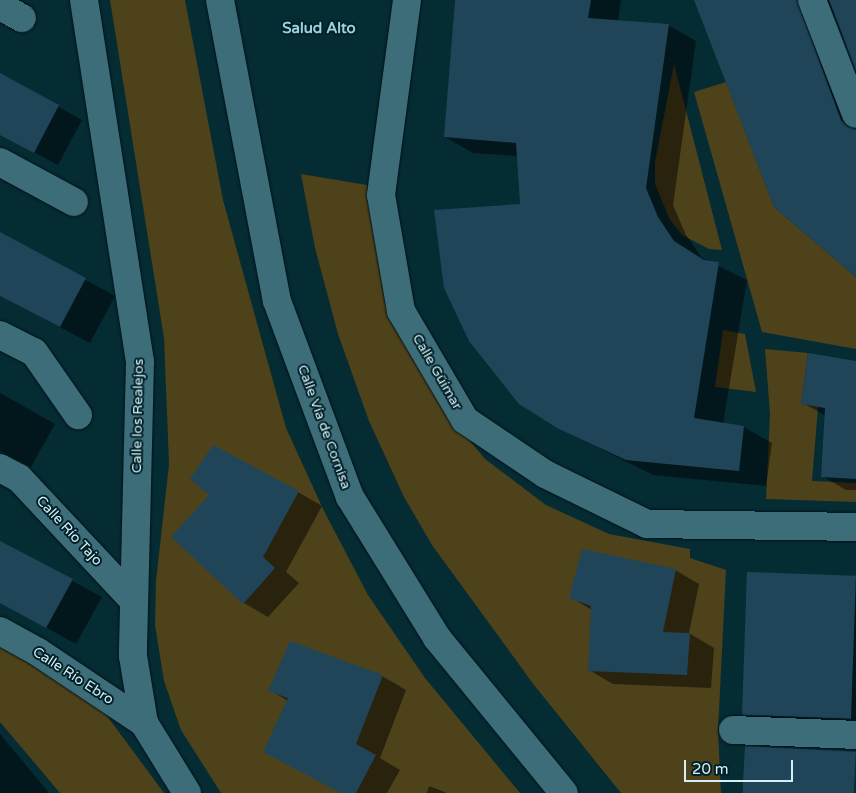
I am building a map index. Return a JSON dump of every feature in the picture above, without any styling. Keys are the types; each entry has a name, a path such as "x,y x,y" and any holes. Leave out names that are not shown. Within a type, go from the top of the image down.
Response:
{"street":[{"name":"Calle los Realejos","path":"84,0 140,362 133,656 144,723 187,793"},
{"name":"Calle Vía de Cornisa","path":"220,0 277,301 350,497 436,638 564,793"},
{"name":"Calle Güímar","path":"408,0 381,196 401,311 465,420 545,474 647,524 856,528"},
{"path":"812,0 856,114"},
{"path":"0,162 74,202"},
{"path":"0,335 34,352 78,415"},
{"name":"Calle Río Tajo","path":"0,468 19,478 134,600"},
{"name":"Calle Río Ebro","path":"0,631 144,723"},
{"path":"733,730 856,735"}],"shaded area":[{"path":"110,0 185,0 223,200 286,428 324,511 368,595 425,678 520,793 221,793 181,730 164,681 155,625 156,581 169,464 164,338"},
{"path":"674,64 722,250 709,249 682,235 670,220 655,184 655,162"},
{"path":"726,82 774,207 856,277 856,349 762,332 694,92"},
{"path":"301,174 367,185 375,239 443,409 485,459 546,505 609,534 690,549 690,558 726,570 718,731 721,793 621,793 534,685 432,545 404,497 369,421 338,334 315,248"},
{"path":"723,330 745,334 756,392 715,387"},
{"path":"765,349 808,353 801,404 818,407 812,481 856,483 856,502 766,499 770,414"},
{"path":"0,635 82,682 164,793 60,793 0,722"}],"building":[{"path":"455,0 591,0 588,18 669,24 646,188 658,217 674,241 704,260 719,262 694,418 744,426 739,471 626,460 557,428 519,404 469,341 444,288 434,210 520,204 516,143 444,137"},
{"path":"694,0 797,0 841,120 847,126 856,129 856,277 774,207"},
{"path":"829,0 856,0 856,71"},
{"path":"0,73 59,105 34,153 0,135"},
{"path":"0,232 86,278 60,327 0,296"},
{"path":"808,353 856,361 856,479 821,477 825,408 801,404"},
{"path":"213,445 299,491 263,557 275,568 243,604 171,537 209,495 190,479"},
{"path":"0,541 73,579 46,628 0,603"},
{"path":"582,549 676,569 663,632 690,633 687,675 588,671 591,606 569,598"},
{"path":"747,572 856,576 851,719 742,715"},
{"path":"290,641 383,675 356,744 376,755 356,793 341,793 263,752 288,698 268,691"},
{"path":"745,746 856,752 854,793 743,793"}],"district":[{"name":"Salud Alto","path":"319,29"}]}
